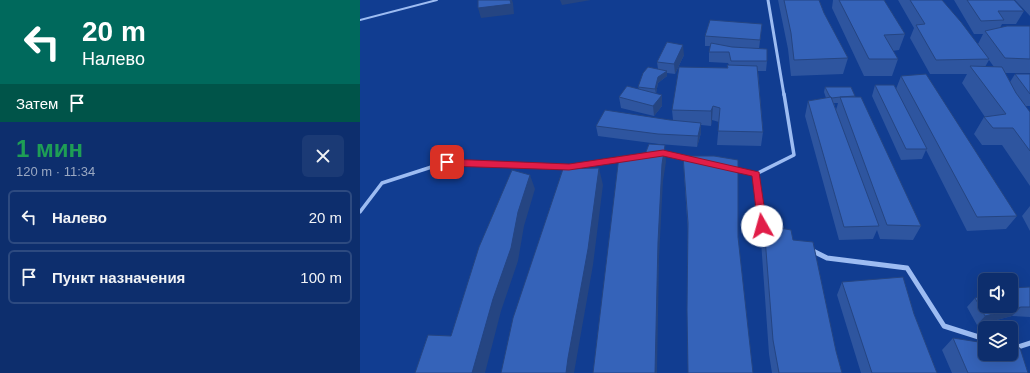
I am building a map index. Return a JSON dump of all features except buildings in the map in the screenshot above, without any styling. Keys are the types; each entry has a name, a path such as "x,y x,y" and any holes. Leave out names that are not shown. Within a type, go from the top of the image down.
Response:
{"street":[{"path":"725,167 756,174 794,155 768,0"},
{"path":"656,154 663,153 694,160"},
{"path":"360,212 382,183 447,162 569,167 632,158"},
{"path":"756,174 762,226 769,229"},
{"path":"808,248 827,258 907,268 944,326 978,337"},
{"path":"1018,347 1030,343"}],"lane":[{"path":"360,20 437,0"}],"route":[{"path":"447,162 569,167 663,153 756,174 762,226"}]}
